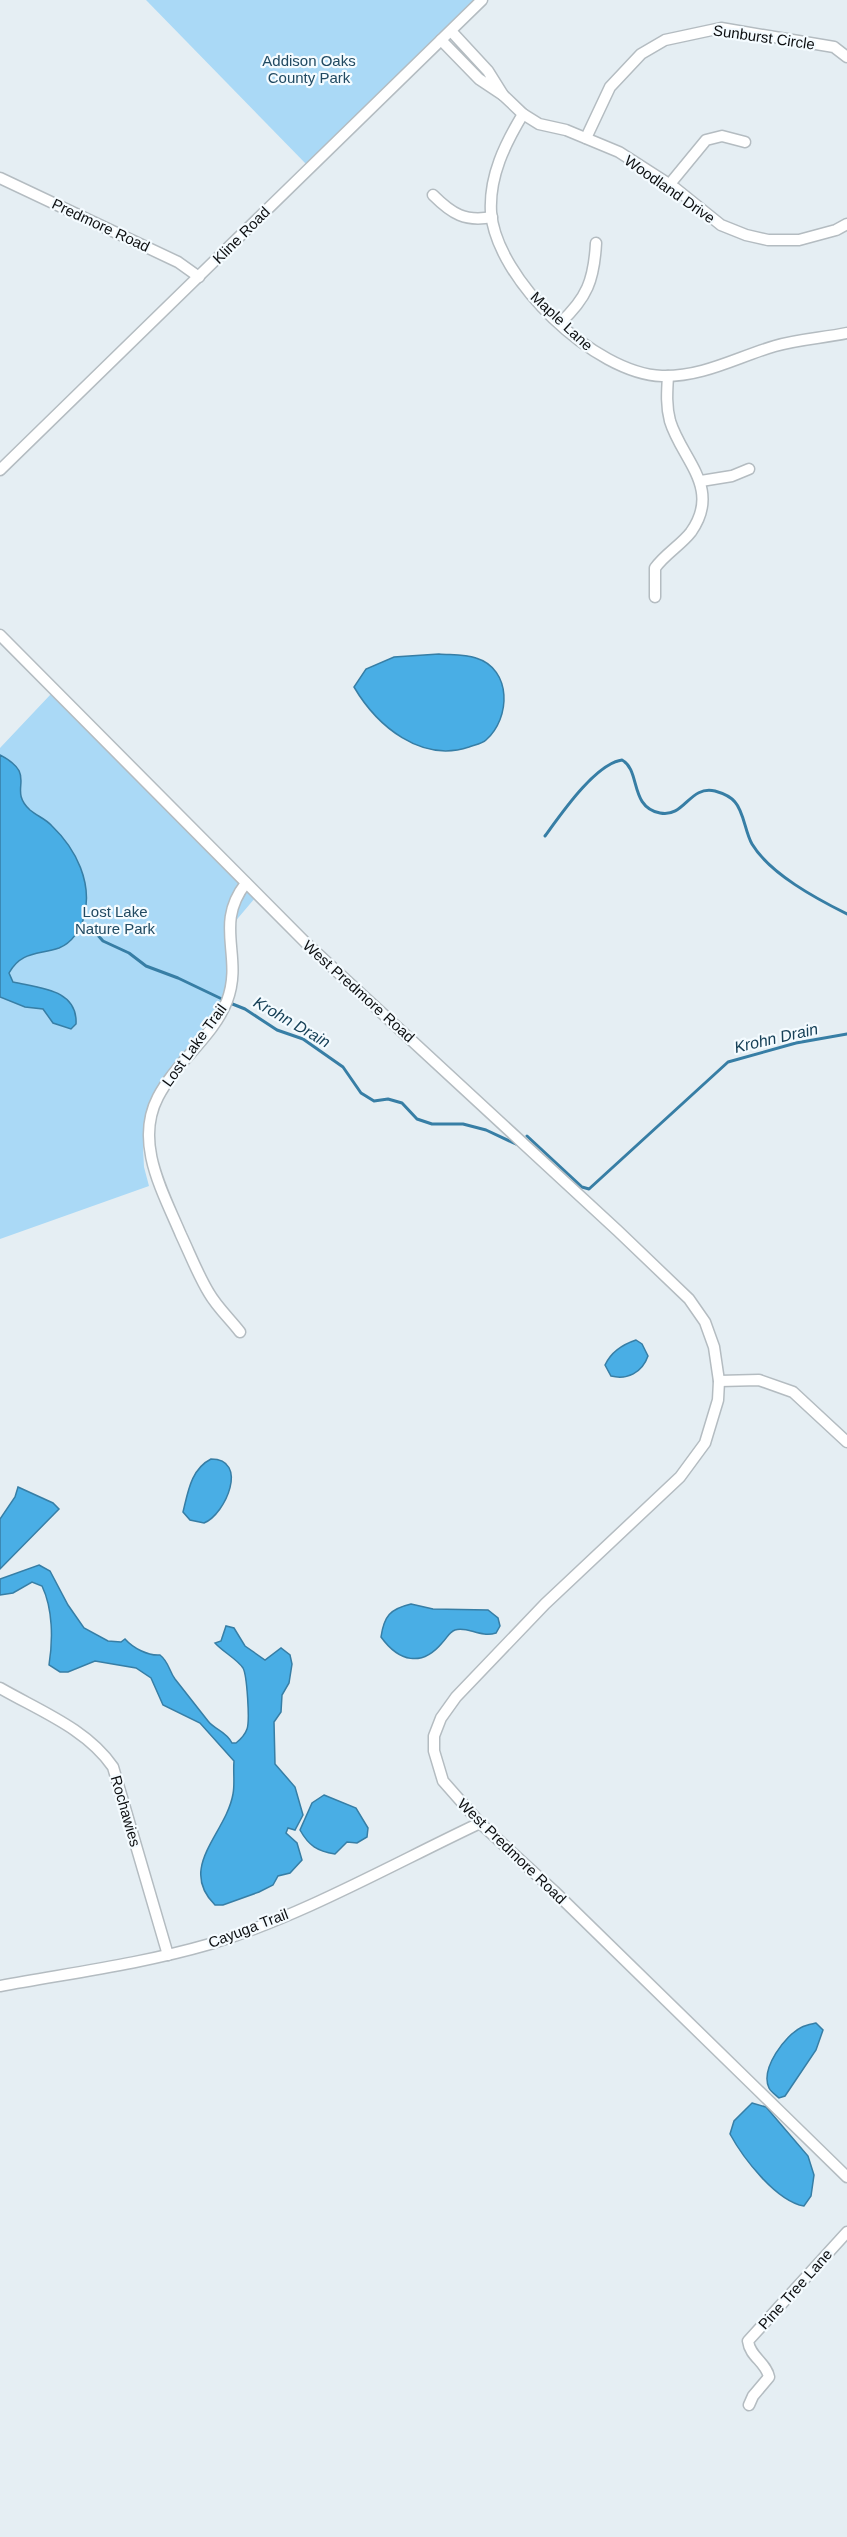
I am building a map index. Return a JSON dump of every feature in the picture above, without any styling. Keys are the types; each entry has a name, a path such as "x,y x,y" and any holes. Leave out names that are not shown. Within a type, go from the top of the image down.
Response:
{"street":[{"name":"Kline Road","path":"0,470 199,278 322,153 482,0"},
{"name":"Sunburst Circle","path":"586,138 610,87 641,54 665,40 721,28 834,47 847,57"},
{"name":"Woodland Drive","path":"451,31 488,71 503,95"},
{"name":"Woodland Drive","path":"441,40 479,80 503,95 523,114 539,124 586,138 619,152 669,185 721,225 746,235 768,240 799,240 836,230 847,224"},
{"name":"Maple Lane","path":"523,114 500,157 492,189 492,217 496,234 517,276 560,323 585,346 613,364 635,373 668,376 702,372 800,339 847,333"},
{"path":"669,185 706,140 722,136 745,142"},
{"name":"Predmore Road","path":"0,178 171,258 199,278"},
{"path":"433,195 453,214 463,218 476,220 492,217"},
{"path":"560,323 584,298 595,264 597,243"},
{"path":"655,597 655,568 691,531 703,496 701,481 670,422 666,401 668,376"},
{"path":"701,481 732,476 749,469"},
{"name":"West Predmore Road","path":"0,635 305,942 486,1107 689,1299 705,1322 714,1347 719,1380 718,1400 705,1443 680,1477 543,1607 456,1696 441,1718 434,1736 434,1751 438,1770 454,1796 480,1823 561,1898 847,2177"},
{"name":"Lost Lake Trail","path":"240,1332 209,1294 198,1272 153,1168 149,1125 152,1109 168,1080 219,1016 227,1001 231,986 233,958 229,921 234,899 246,883"},
{"path":"719,1380 759,1380 793,1392 847,1442"},
{"name":"Rochawies","path":"0,1688 85,1736 101,1750 113,1767 168,1955"},
{"name":"Cayuga Trail","path":"0,1986 168,1955 212,1943 291,1912 480,1823"},
{"name":"Pine Tree Lane","path":"749,2405 753,2396 769,2377 765,2366 751,2352 748,2341 847,2232"}],"green space":[{"name":"Addison Oaks County Park","path":"146,0 481,0 307,165"},
{"name":"Lost Lake Nature Park","path":"51,694 255,898 233,924 228,987 222,1009 149,1110 143,1148 144,1167 149,1186 0,1239 0,748"}],"water":[{"path":"439,654 476,658 488,664 496,672 502,683 503,707 494,731 486,740 451,751 434,750 418,745 402,738 388,727 375,715 354,687 366,669 394,657"},
{"path":"0,755 12,762 18,769 21,776 23,802 61,835 75,856 84,879 86,904 83,922 75,935 59,948 25,957 9,973 13,982 45,989 64,997 75,1012 76,1024 71,1029 53,1023 43,1009 25,1007 0,997"},
{"path":"636,1340 642,1344 648,1356 642,1367 628,1376 611,1376 605,1365 608,1360 618,1349"},
{"path":"211,1459 223,1461 229,1468 230,1488 220,1509 212,1518 204,1523 190,1520 183,1512 189,1489 199,1469"},
{"path":"18,1487 53,1503 59,1509 0,1569 0,1519 15,1497"},
{"path":"39,1565 50,1571 68,1605 84,1628 108,1641 121,1642 125,1639 141,1651 160,1655 175,1679 208,1721 232,1743 240,1740 247,1729 248,1698 243,1668 215,1643 221,1641 226,1626 234,1628 245,1646 265,1660 281,1648 290,1655 292,1664 289,1683 282,1695 281,1712 274,1722 275,1764 295,1787 303,1815 295,1830 288,1828 286,1833 297,1843 302,1860 290,1873 278,1876 273,1885 259,1892 223,1905 215,1905 205,1891 201,1877 202,1864 229,1809 234,1790 234,1761 200,1723 163,1705 151,1678 136,1668 95,1661 68,1672 60,1672 49,1665 51,1625 46,1595 42,1586 32,1582 13,1593 0,1595 0,1579"},
{"path":"411,1604 433,1609 488,1610 498,1618 500,1626 496,1633 490,1634 465,1629 455,1630 427,1656 411,1658 395,1652 381,1637 389,1614"},
{"path":"324,1795 356,1808 368,1828 367,1837 357,1843 347,1842 335,1854 310,1844 300,1830 312,1803"},
{"path":"816,2023 823,2030 816,2050 785,2096 779,2098 770,2089 767,2080 771,2062 788,2037 804,2026"},
{"path":"752,2103 766,2107 808,2156 814,2175 811,2196 804,2206 782,2196 761,2177 730,2134 734,2121"}],"waterway":[{"path":"545,836 569,803 590,780 601,770 622,760 632,772 639,796 644,804 660,813 675,811 706,790 731,798 740,811 752,844 760,855 782,875 847,914"},
{"name":"Krohn Drain","path":"80,927 94,931 103,941 129,953 146,966 224,1000"},
{"name":"Krohn Drain","path":"230,1003 245,1009 277,1030 303,1039 343,1067 361,1093 374,1101 388,1099 402,1103 417,1119 432,1124 463,1124 486,1130 518,1145"},
{"name":"Krohn Drain","path":"527,1136 582,1187 589,1189 728,1062 796,1043 847,1034"}]}
